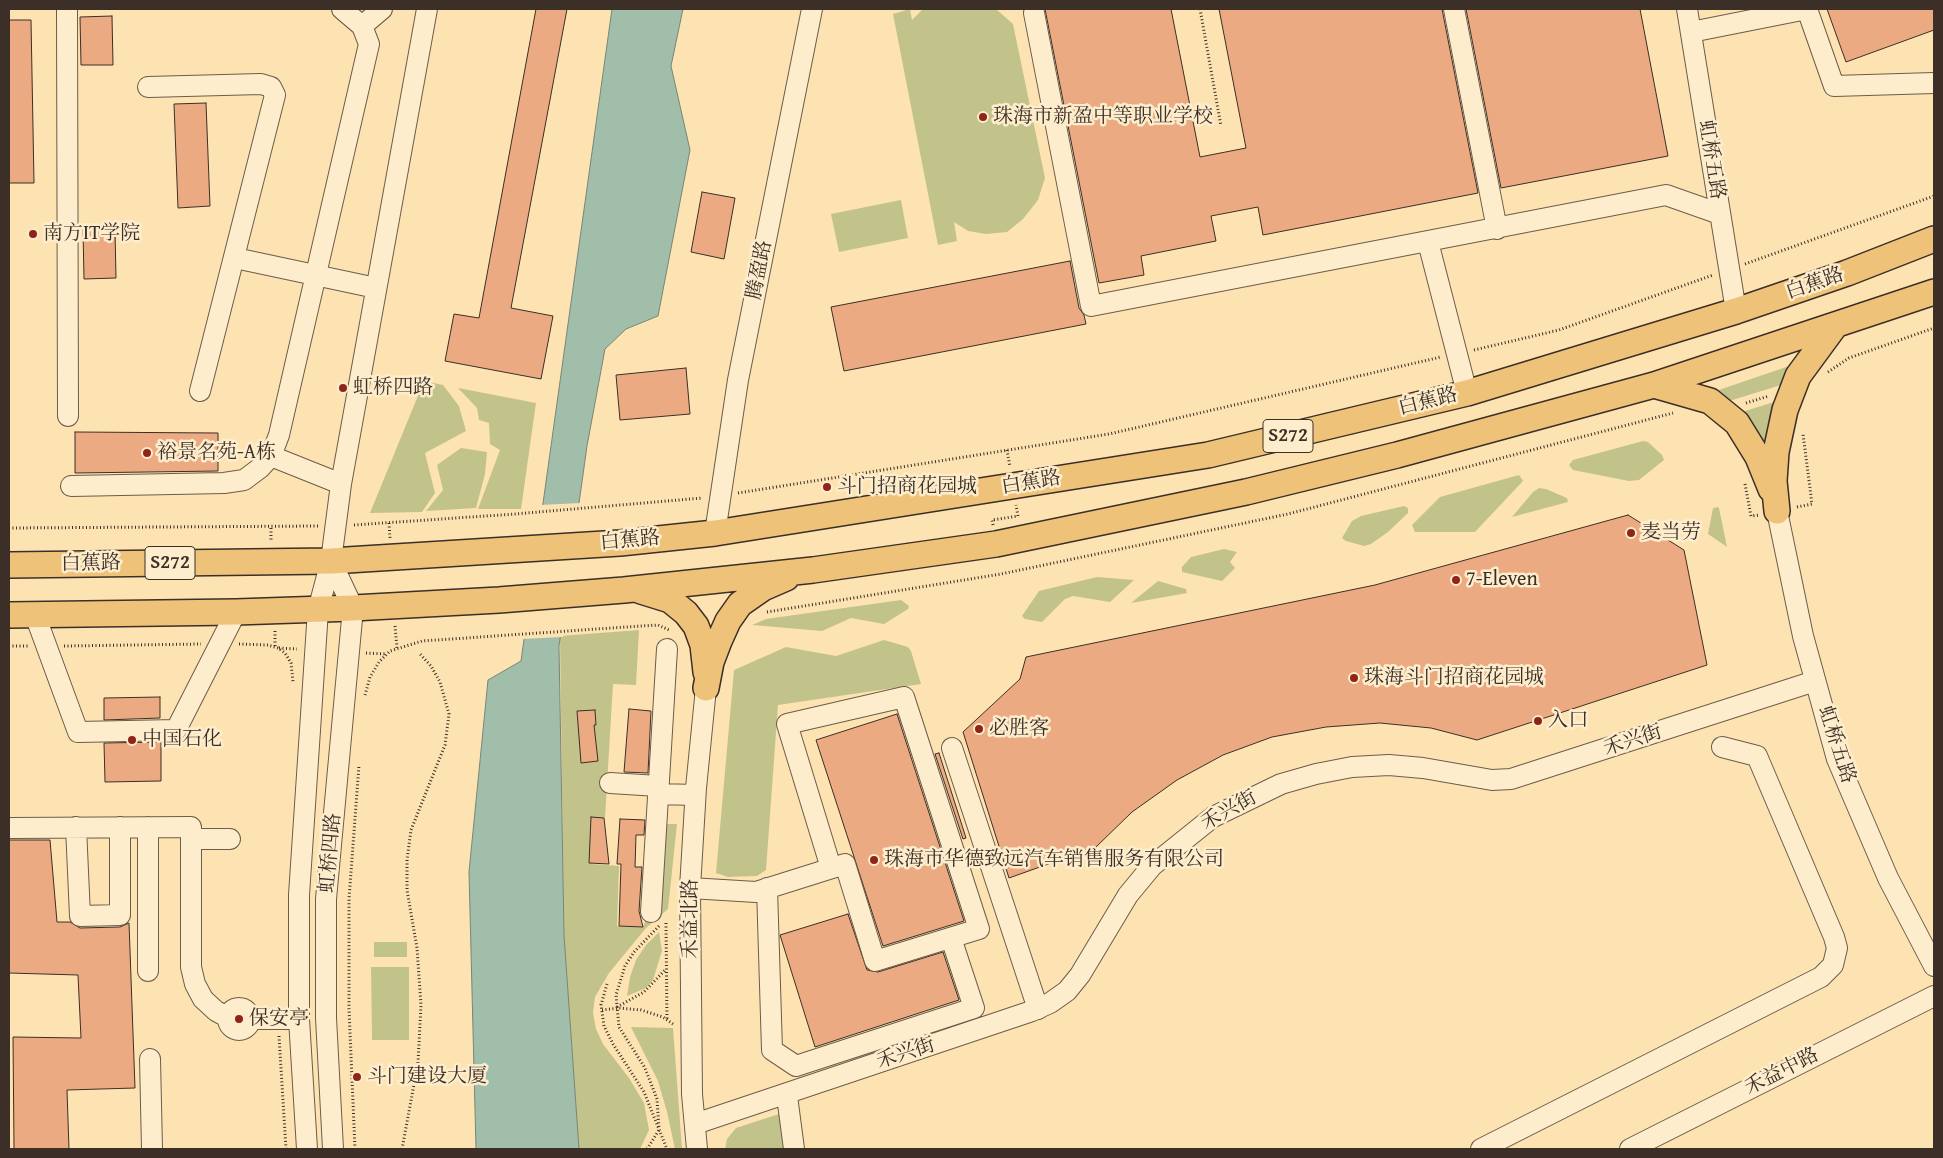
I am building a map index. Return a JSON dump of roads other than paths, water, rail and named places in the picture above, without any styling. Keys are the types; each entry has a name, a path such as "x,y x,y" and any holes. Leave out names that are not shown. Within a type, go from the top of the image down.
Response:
{"main road":[{"name":"白蕉路","path":"9,565 331,561 508,552 620,543 715,533 1208,455 1467,393 1736,311 1847,273 1934,239"},
{"name":"S272","path":"353,608 499,600 624,590 813,570 996,544 1246,492 1397,454 1654,385 1834,327 1934,292"},
{"path":"1777,511 1774,481 1776,452 1785,410 1802,370 1834,327"},
{"path":"1654,385 1710,401 1737,423 1758,457 1769,482 1777,511"},
{"path":"706,688 711,662 719,641 728,621 740,604 763,588 813,570"},
{"path":"624,590 655,594 670,600 686,613 696,626 703,645 707,665 706,688"},
{"path":"9,615 236,612 353,608"}],"street":[{"path":"67,9 68,416"},
{"path":"71,486 224,483 244,480 260,468 271,456 279,435 369,44 362,26 342,9"},
{"path":"362,26 382,9"},
{"name":"虹桥四路","path":"307,1149 298,1019 299,895 318,610 331,561 341,484 427,9"},
{"name":"腾盈路","path":"715,533 740,370 812,9"},
{"path":"1454,9 1496,229"},
{"name":"虹桥五路","path":"1687,9 1736,311"},
{"path":"1691,32 1807,9 1834,86 1934,83"},
{"path":"1034,13 1091,306 1666,195 1720,214"},
{"path":"148,87 261,84 271,87 275,95 200,391"},
{"path":"1428,242 1467,393"},
{"path":"235,258 376,288"},
{"path":"271,456 341,484"},
{"name":"虹桥五路","path":"1777,511 1803,636 1837,759 1888,878 1934,966"},
{"path":"331,561 353,608"},
{"name":"虹桥四路","path":"333,1149 326,1018 326,899 353,608"},
{"path":"35,615 78,732 176,730 236,612"},
{"path":"658,919 658,790 667,650"},
{"name":"禾兴街","path":"695,1124 1038,1009 1067,991 1080,975 1128,895 1152,866 1212,817 1264,792 1316,774 1352,767 1389,765 1423,768 1492,780 1511,779 1816,681"},
{"name":"禾益北路","path":"697,1149 692,1094 690,888 695,795 706,688"},
{"path":"690,888 756,892 844,864 875,961 979,929 904,697 787,724 831,868"},
{"path":"952,748 1038,1009"},
{"path":"1481,1149 1821,977 1833,965 1837,948 1834,937 1757,756 1722,748"},
{"path":"610,783 695,795"},
{"path":"76,827 80,916 120,915 120,827"},
{"path":"148,827 148,971"},
{"path":"9,828 191,827 191,967 195,984 203,999 216,1011 229,1018 233,1027 239,1030 248,1025 250,1019 298,1019"},
{"path":"191,839 230,839"},
{"path":"767,888 772,1050 796,1066 974,1008 951,938"},
{"name":"禾益中路","path":"1630,1149 1934,996"},
{"path":"150,1059 152,1149"},
{"path":"787,1096 794,1149"}],"place":[{"name":"珠海市新盈中等职业学校","path":"983,117"},
{"name":"南方IT学院","path":"33,234"},
{"name":"虹桥四路","path":"343,388"},
{"name":"裕景名苑-A栋","path":"147,453"},
{"name":"斗门招商花园城","path":"827,487"},
{"name":"麦当劳","path":"1631,533"},
{"name":"7-Eleven","path":"1456,580"},
{"name":"珠海斗门招商花园城","path":"1354,678"},
{"name":"入口","path":"1538,721"},
{"name":"必胜客","path":"979,729"},
{"name":"中国石化","path":"132,740"},
{"name":"珠海市华德致远汽车销售服务有限公司","path":"874,860"},
{"name":"保安亭","path":"239,1019"},
{"name":"斗门建设大厦","path":"357,1077"}]}
